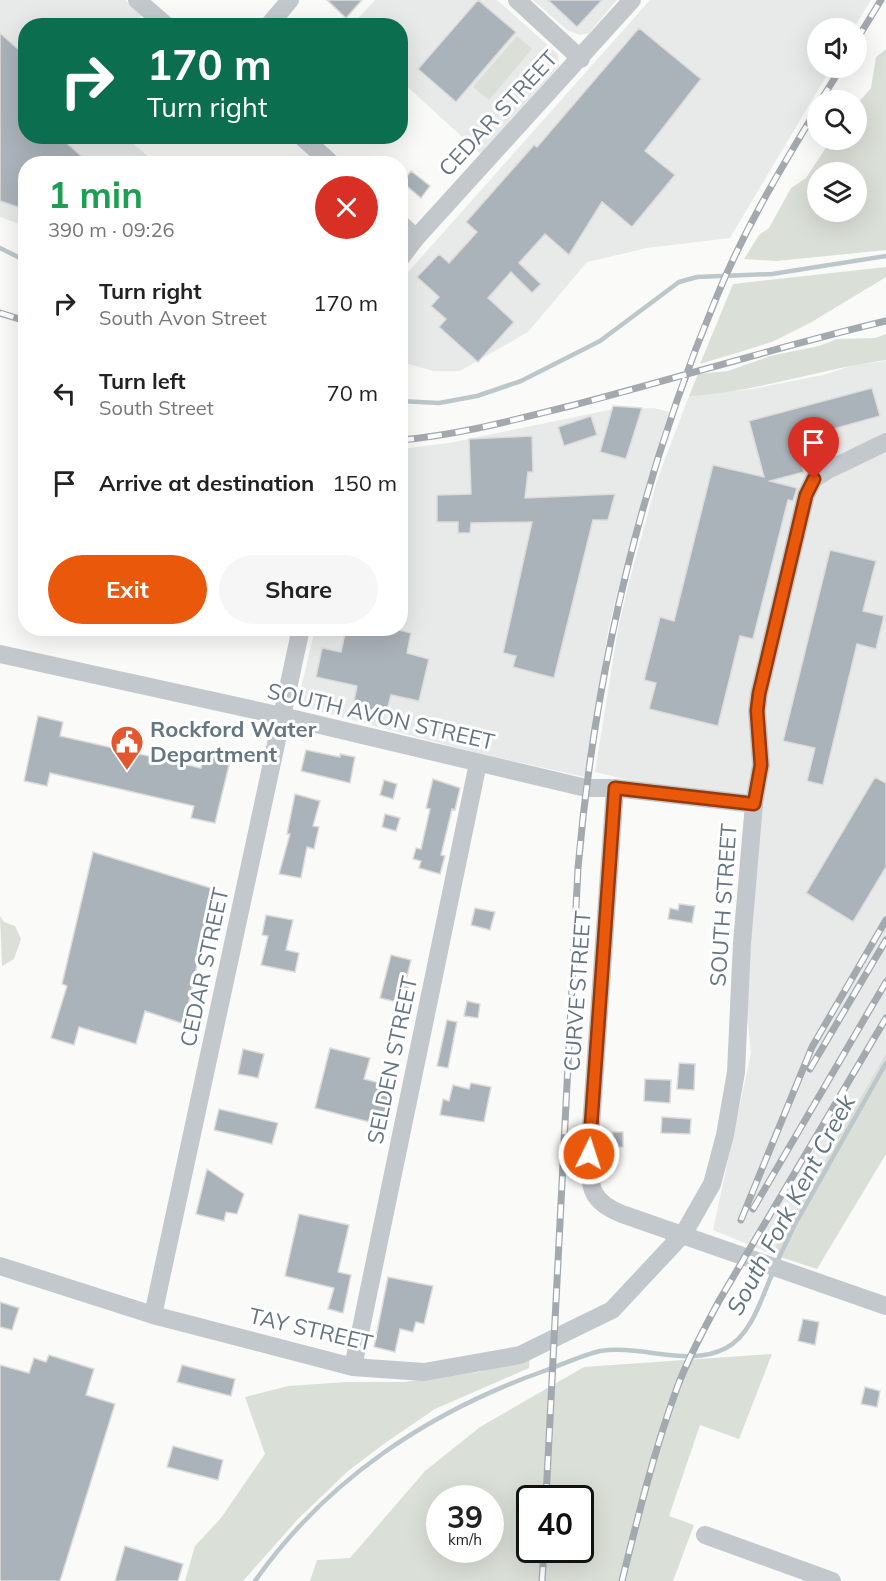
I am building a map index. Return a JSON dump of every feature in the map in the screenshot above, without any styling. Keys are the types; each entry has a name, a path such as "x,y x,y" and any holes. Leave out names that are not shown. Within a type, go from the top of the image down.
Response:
{"street":[{"path":"137,0 157,18"},
{"path":"275,18 291,0"},
{"path":"517,0 581,59"},
{"name":"CEDAR STREET","path":"408,248 632,0"},
{"path":"310,144 323,156"},
{"path":"408,230 416,238"},
{"name":"SOUTH STREET","path":"684,1233 712,1184 725,1134 736,1072 742,943 754,804 761,765 757,711 759,694 806,495 814,479 826,471 886,442"},
{"name":"CEDAR STREET","path":"153,1315 299,636"},
{"name":"SOUTH AVON STREET","path":"0,655 282,716 586,788 615,788 754,804"},
{"name":"SELDEN STREET","path":"353,1367 478,763"},
{"name":"CURVE STREET","path":"615,788 589,1175 594,1197 609,1209 684,1233"},
{"path":"684,1233 886,1306"},
{"name":"TAY STREET","path":"0,1266 153,1315 353,1367 424,1372 520,1355 612,1310 684,1233"},
{"path":"705,1534 832,1581"}],"shaded area":[{"path":"0,0 125,0 142,15 139,18 18,18 18,144 134,144 147,156 18,156 18,223 0,217"},
{"path":"375,0 497,0 558,54 559,66 482,155 408,87 408,18 358,18"},
{"path":"533,0 617,0 589,33 580,35 567,30"},
{"path":"650,0 871,0 860,18 807,18 807,78 825,78 818,90 807,90 807,108 730,238 647,248 587,262 528,332 460,371 434,371 408,364 408,272"},
{"path":"517,36 532,49 489,100 473,87"},
{"path":"886,49 886,250 777,261 744,259 759,235 769,228 791,188 807,176 807,222 867,222 867,162 817,162 824,150 867,150 867,93 871,88 876,57"},
{"path":"886,267 886,277 810,323 772,342 700,364 733,284"},
{"path":"886,334 886,360 739,390 689,396 698,374 728,371 770,356 819,346 837,339 875,338"},
{"path":"886,361 886,1053 771,1254 713,1230 751,1053 747,1014 751,899 763,796 637,782 595,772 618,629 628,586 657,480 689,396 752,389 823,375 854,365"},
{"path":"654,408 669,412 636,520 609,626 585,777 477,753 303,707 299,697 313,636 408,636 408,448 449,443 609,410"},
{"path":"0,916 4,922 15,926 21,939 14,959 2,966"},
{"path":"886,1053 886,1154 817,1269 771,1254"},
{"path":"772,1354 739,1439 700,1425 669,1516 694,1525 673,1581 310,1581 317,1560 350,1558 425,1471 480,1427 584,1367"},
{"path":"530,1357 529,1368 435,1409 348,1471 298,1519 243,1581 185,1581 195,1546 221,1518 265,1454 245,1397 288,1386 346,1382 404,1382 479,1372"}],"building":[{"path":"327,0 362,0 346,18"},
{"path":"478,0 516,32 456,102 418,69"},
{"path":"548,0 602,0 577,27"},
{"path":"639,28 701,79 645,151 675,175 632,227 602,202 569,255 545,234 519,263 541,284 532,293 511,272 488,298 514,322 478,362 439,327 446,319 431,306 439,297 417,277 439,254 449,263 477,232 466,222 534,145 537,147"},
{"path":"0,33 18,49 18,144 68,144 81,156 18,156 18,207 0,201"},
{"path":"411,171 430,186 421,198 408,187 408,175"},
{"path":"872,388 880,416 815,434 821,457 801,463 804,472 770,481 797,488 793,501 788,500 753,639 740,636 718,726 649,709 656,683 644,680 660,617 674,621 713,465 764,477 749,421"},
{"path":"613,406 642,408 626,459 600,452"},
{"path":"591,416 597,435 564,446 558,427"},
{"path":"532,436 533,472 528,472 525,498 615,494 608,520 593,520 554,678 513,667 516,656 503,653 532,522 471,523 470,533 458,533 458,522 437,522 437,495 471,494 469,439"},
{"path":"830,550 876,561 863,611 884,616 876,649 857,644 823,785 807,781 815,748 783,741"},
{"path":"408,632 411,633 407,653 429,659 419,701 391,695 386,714 353,706 357,686 316,677 322,648 341,652 344,636 408,636"},
{"name":"Rockford Water Department","path":"38,716 63,722 60,736 201,768 204,755 230,761 215,823 191,818 194,806 50,773 47,786 24,781"},
{"path":"306,750 340,757 340,754 355,757 350,783 301,771"},
{"path":"875,777 886,783 886,867 853,922 806,893"},
{"path":"433,779 460,788 455,810 452,809 441,855 445,856 440,874 419,868 421,861 413,859 416,848 421,849 430,809 426,808"},
{"path":"384,780 397,784 393,799 380,795"},
{"path":"295,794 320,801 313,826 319,827 314,849 307,847 301,878 279,874 290,834 287,834"},
{"path":"385,814 400,818 396,831 382,827"},
{"path":"93,852 214,889 184,1024 145,1011 136,1044 79,1027 74,1045 51,1038 67,986 62,984"},
{"path":"679,904 695,906 692,923 668,919 670,908 678,910"},
{"path":"475,908 495,912 490,930 471,925"},
{"path":"266,915 293,920 286,950 299,953 295,972 261,965 268,936 262,935"},
{"path":"391,955 411,960 405,985 409,986 405,1004 380,998"},
{"path":"467,1001 480,1004 478,1018 464,1016"},
{"path":"447,1020 457,1022 448,1068 437,1066"},
{"path":"330,1048 370,1058 364,1079 395,1087 385,1126 315,1108"},
{"path":"243,1049 264,1054 258,1078 238,1074"},
{"path":"679,1063 695,1064 694,1090 677,1089"},
{"path":"645,1079 671,1080 670,1103 644,1101"},
{"path":"471,1083 491,1087 484,1122 440,1115 443,1099 449,1101 453,1085 469,1089"},
{"path":"219,1109 278,1123 272,1144 214,1130"},
{"path":"662,1117 691,1119 690,1134 661,1133"},
{"path":"613,1132 623,1132 623,1147 612,1147"},
{"path":"207,1169 244,1194 237,1214 226,1212 224,1221 196,1214"},
{"path":"299,1214 349,1225 338,1272 351,1275 343,1313 328,1309 334,1288 285,1276"},
{"path":"388,1277 433,1286 424,1324 416,1322 413,1332 400,1329 395,1352 374,1347"},
{"path":"0,1302 19,1308 12,1330 0,1327"},
{"path":"803,1319 819,1322 815,1345 798,1341"},
{"path":"49,1355 94,1369 86,1395 115,1404 60,1581 0,1581 0,1365 29,1373 34,1358 46,1362"},
{"path":"182,1365 235,1379 231,1396 177,1382"},
{"path":"865,1387 880,1391 877,1407 861,1404"},
{"path":"173,1446 223,1460 218,1480 167,1467"},
{"path":"125,1546 183,1564 178,1581 115,1581"}],"waterway":[{"path":"0,248 18,257"},
{"path":"408,401 439,403 477,396 521,381 600,341 679,282 697,277 772,274 886,256"},
{"name":"South Fork Kent Creek","path":"776,1264 794,1226 886,1063"},
{"name":"South Fork Kent Creek","path":"255,1581 314,1511 347,1481 420,1429 501,1388 600,1351 631,1350 696,1356 712,1354 726,1348 735,1342 749,1325 773,1272"}],"railway":[{"path":"867,23 881,0"},
{"path":"827,90 835,78"},
{"path":"547,1485 578,868 596,721 609,648 644,505 690,365 739,247 807,126"},
{"path":"0,313 18,319"},
{"path":"408,439 531,416 886,321"},
{"path":"741,1220 812,1047 886,920"},
{"path":"810,1069 886,940"},
{"path":"753,1209 886,982"},
{"path":"622,1581 661,1436 691,1355 719,1301 886,1018"},
{"path":"542,1581 543,1563"}],"place":[{"name":"Rockford Water Department","path":"127,771"}],"route":[{"path":"589,1154 615,788 754,804 761,765 757,711 759,694 806,495 814,479"}]}
